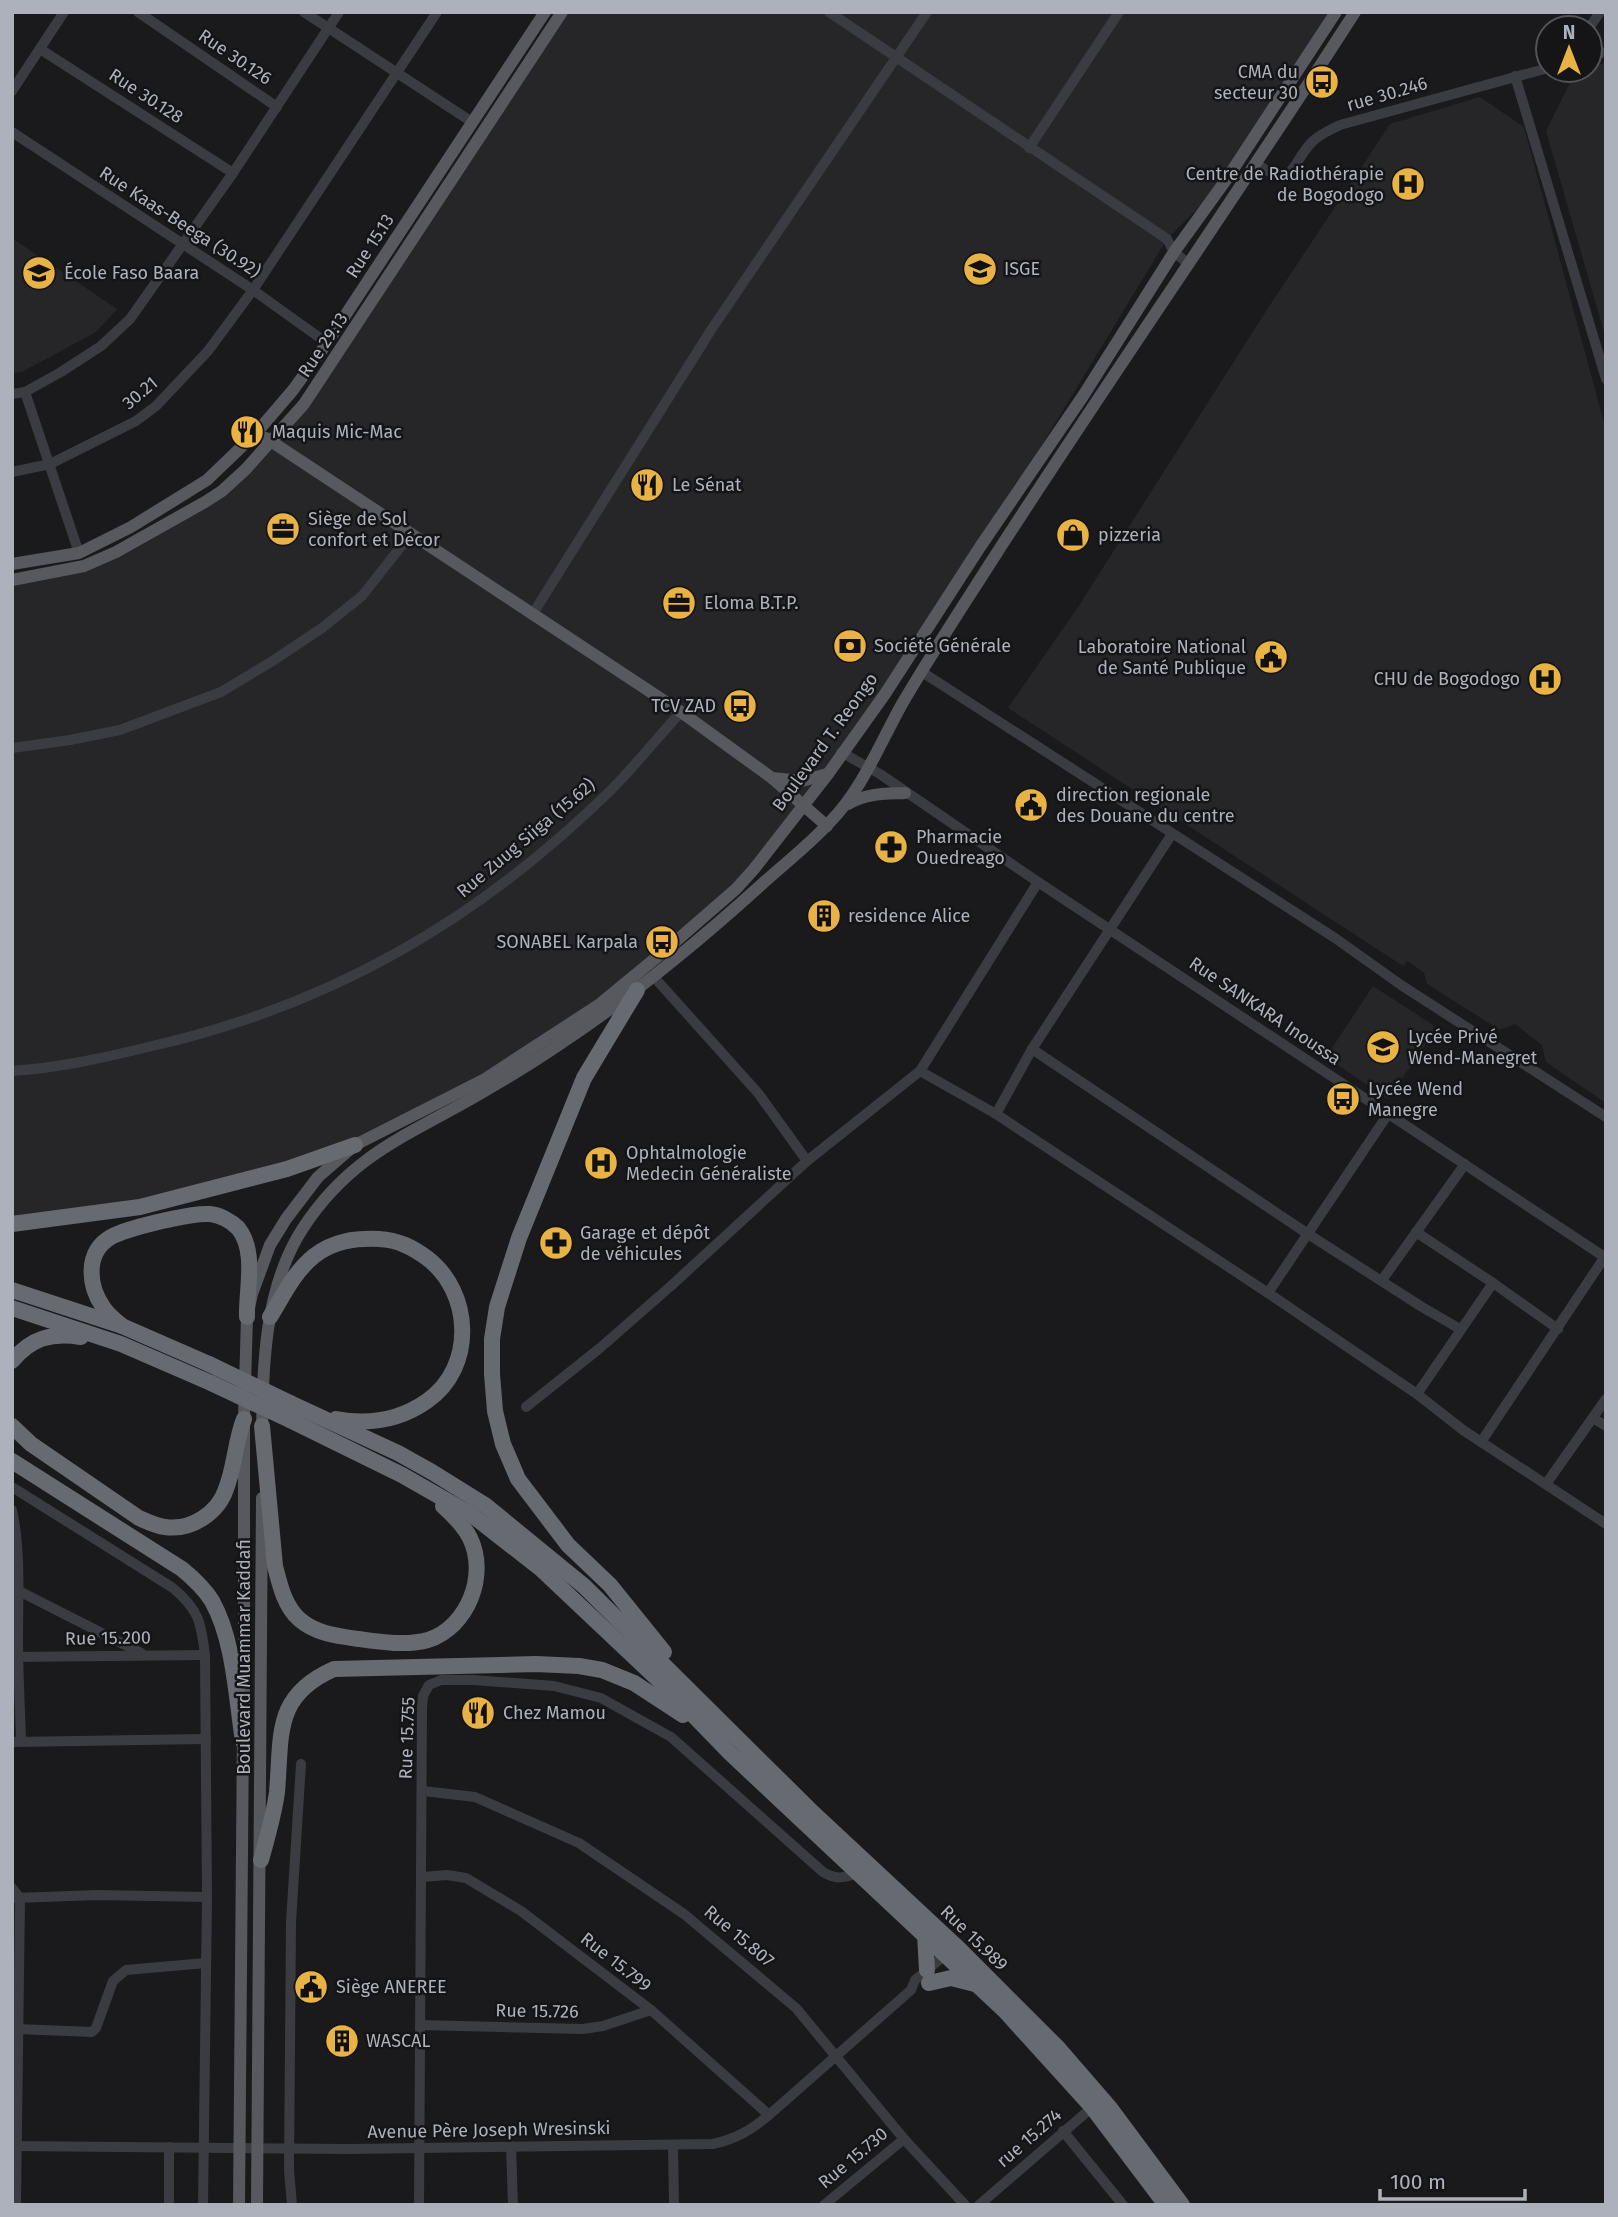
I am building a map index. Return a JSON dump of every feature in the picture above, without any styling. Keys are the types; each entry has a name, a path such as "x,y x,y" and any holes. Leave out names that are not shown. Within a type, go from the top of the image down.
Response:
{"highway":[{"path":"637,990 584,1079 519,1238 497,1307 492,1339 495,1411 503,1444 518,1479 538,1508 568,1545 610,1585 711,1723"},
{"path":"12,1224 139,1207 287,1169 355,1145"},
{"path":"122,1326 103,1307 97,1295 91,1278 93,1256 110,1238 121,1233 198,1214 219,1216 232,1223 243,1236 248,1254 247,1317"},
{"path":"270,1317 300,1269 314,1256 329,1245 359,1238 388,1240 413,1248 446,1275 454,1289 463,1320 460,1350 450,1376 429,1400 401,1416 373,1421 322,1417"},
{"path":"12,1290 122,1326 209,1364 398,1453 494,1512 584,1586 711,1723 858,1872 925,1934 956,1955 979,1986 1055,2065 1097,2103 1166,2205"},
{"path":"12,1308 121,1344 211,1383 402,1475 472,1515 541,1569 666,1687 711,1723"},
{"path":"12,1362 25,1347 40,1338 50,1336 75,1336 121,1344"},
{"path":"12,1426 31,1444 139,1518 154,1525 175,1528 197,1521 220,1502 229,1480 237,1437 244,1419"},
{"path":"262,1426 275,1566 289,1606 311,1628 335,1636 409,1643 429,1639 455,1622 471,1599 477,1582 476,1557 470,1538 456,1518 431,1494 402,1475"},
{"path":"12,1461 182,1569 197,1582 211,1599 225,1634 243,1741"},
{"path":"261,1860 276,1794 286,1714 291,1703 306,1685 334,1669 579,1665 602,1670 634,1683 711,1723"},
{"name":"Rue 15.989","path":"711,1723 809,1810 956,1955 1058,2048 1097,2103 1182,2205"},
{"path":"925,1934 928,1977 967,1980 979,1986"}],"main road":[{"name":"Rue 15.13","path":"12,564 79,553 141,521 207,480 257,432 293,390 327,343 545,12"},
{"name":"Rue 29.13","path":"12,580 84,566 140,540 222,491 272,443 304,404 562,12"},
{"name":"Boulevard T. Reongo","path":"318,1177 355,1145 485,1079 600,1004 736,889 770,851 892,684 980,547 1083,396 1178,247 1226,180 1336,12"},
{"path":"637,990 733,910 827,826 845,806 870,768 922,672 1093,404 1257,164 1355,12"},
{"path":"257,432 681,712 772,778 827,826"},
{"path":"772,778 802,780 828,774"},
{"path":"845,806 860,797 905,793"},
{"name":"Boulevard Muammar Kaddafi","path":"257,2205 262,1426 265,1350 270,1317 286,1258 301,1231 345,1176 380,1149 486,1091 558,1046 637,990"},
{"name":"Boulevard Muammar Kaddafi","path":"239,2205 247,1317 252,1294 270,1245 300,1198 318,1177"}],"street":[{"path":"12,91 64,12"},
{"name":"Rue 30.126","path":"138,12 277,107"},
{"path":"304,12 472,122"},
{"path":"12,394 25,392 101,346 130,319 184,246 339,12"},
{"name":"30.21","path":"12,472 50,464 107,437 156,406 208,351 253,290 437,12"},
{"path":"829,12 1193,259"},
{"path":"532,615 711,330 927,12"},
{"path":"1029,148 1119,12"},
{"name":"Rue 30.128","path":"40,49 233,173"},
{"name":"rue 30.246","path":"1257,164 1272,175 1281,177 1290,173 1312,142 1340,125 1534,71"},
{"path":"1514,76 1606,379"},
{"name":"Rue Kaas-Beega (30.92)","path":"12,132 253,290 327,343"},
{"path":"25,392 79,553"},
{"path":"12,748 120,730 221,692 322,628 362,596 410,535"},
{"path":"922,672 1335,938 1402,985 1606,1117"},
{"name":"Rue Zuug Siiga (15.62)","path":"12,1071 36,1070 104,1057 194,1036 312,995 388,960 459,916 527,864 611,790 681,712"},
{"name":"Rue SANKARA Inoussa","path":"841,752 870,768 1108,929 1605,1257"},
{"path":"996,1114 1032,1049 1172,834"},
{"path":"526,1407 672,1286 807,1161 920,1071 1038,882"},
{"path":"654,977 758,1093 807,1161"},
{"path":"1032,1049 1308,1234 1460,1329"},
{"path":"920,1071 996,1114 1268,1293 1417,1394 1481,1442 1606,1524"},
{"path":"1268,1293 1388,1114"},
{"path":"1382,1280 1465,1164"},
{"path":"1416,1232 1558,1329"},
{"path":"1481,1442 1605,1257"},
{"path":"1417,1394 1493,1283"},
{"path":"1546,1484 1606,1399"},
{"path":"1593,1418 1606,1426"},
{"path":"12,1486 173,1588 191,1603 202,1627 205,1655 207,1896 203,2205"},
{"path":"12,1510 17,1535 17,1741 206,1739"},
{"path":"15,1589 142,1654"},
{"name":"Rue 15.200","path":"15,1657 205,1655"},
{"name":"Rue 15.755","path":"419,2205 422,1708 423,1696 429,1685 441,1680 473,1680 554,1686 601,1698 671,1737 823,1872 833,1878 845,1878 858,1872"},
{"path":"292,2205 289,2147 291,1923 301,1765"},
{"name":"Rue 15.807","path":"423,1791 475,1797 579,1843 684,1913 796,2008 904,2139 965,2205"},
{"name":"Rue 15.799","path":"422,1877 447,1875 466,1878 521,1911 651,2010 769,2115"},
{"path":"12,1888 16,1898 16,2205"},
{"path":"16,1898 97,1895 207,1896"},
{"name":"Avenue Père Joseph Wresinski","path":"15,2146 673,2146 733,2140 769,2115 911,1990 915,1980 928,1977 956,1955"},
{"path":"17,2029 92,2032 96,2028 113,1981 126,1970 206,1963"},
{"name":"Rue 15.726","path":"420,2025 583,2029 603,2026 651,2010"},
{"name":"rue 15.274","path":"979,2205 1097,2103"},
{"path":"1063,2131 1123,2205"},
{"name":"Rue 15.730","path":"824,2205 904,2139"},
{"path":"511,2146 513,2205"},
{"path":"673,2146 674,2205"},
{"path":"169,2147 169,2205"}],"shaded area":[{"path":"562,12 1337,12 1226,180 1167,239 980,547 841,752 736,889 536,1047 355,1145 140,1207 12,1224 12,579 84,566 222,491 272,443"},
{"path":"1604,64 1606,339 1546,131 1570,84 1604,84"},
{"path":"1480,97 1524,127 1606,430 1606,1103 1546,1062 1542,1045 1515,1024 1500,1030 1427,984 1424,973 1408,961 1403,966 1008,708 1078,607 1268,308 1390,124"},
{"name":"École Faso Baara","path":"12,238 117,309 96,332 22,372 12,373"},
{"path":"1373,986 1433,1025 1434,1032 1388,1099 1326,1057"}],"place":[{"name":"CMA du secteur 30","path":"1322,82"},
{"name":"Centre de Radiothérapie de Bogodogo","path":"1408,184"},
{"name":"ISGE","path":"980,269"},
{"name":"École Faso Baara","path":"39,273"},
{"name":"Maquis Mic-Mac","path":"247,432"},
{"name":"Le Sénat","path":"647,485"},
{"name":"Siège de Sol confort et Décor","path":"283,529"},
{"name":"pizzeria","path":"1073,535"},
{"name":"Eloma B.T.P.","path":"679,603"},
{"name":"Société Générale","path":"850,646"},
{"name":"Laboratoire National de Santé Publique","path":"1271,657"},
{"name":"CHU de Bogodogo","path":"1545,679"},
{"name":"TCV ZAD","path":"740,706"},
{"name":"direction regionale des Douane du centre","path":"1031,805"},
{"name":"Pharmacie Ouedreago","path":"891,847"},
{"name":"residence Alice","path":"824,916"},
{"name":"SONABEL Karpala","path":"662,942"},
{"name":"Lycée Privé Wend-Manegret","path":"1383,1047"},
{"name":"Lycée Wend Manegre","path":"1343,1099"},
{"name":"Ophtalmologie Medecin Généraliste","path":"601,1163"},
{"name":"Garage et dépôt de véhicules","path":"556,1243"},
{"name":"Chez Mamou","path":"478,1713"},
{"name":"Siège ANEREE","path":"311,1987"},
{"name":"WASCAL","path":"342,2041"}]}
